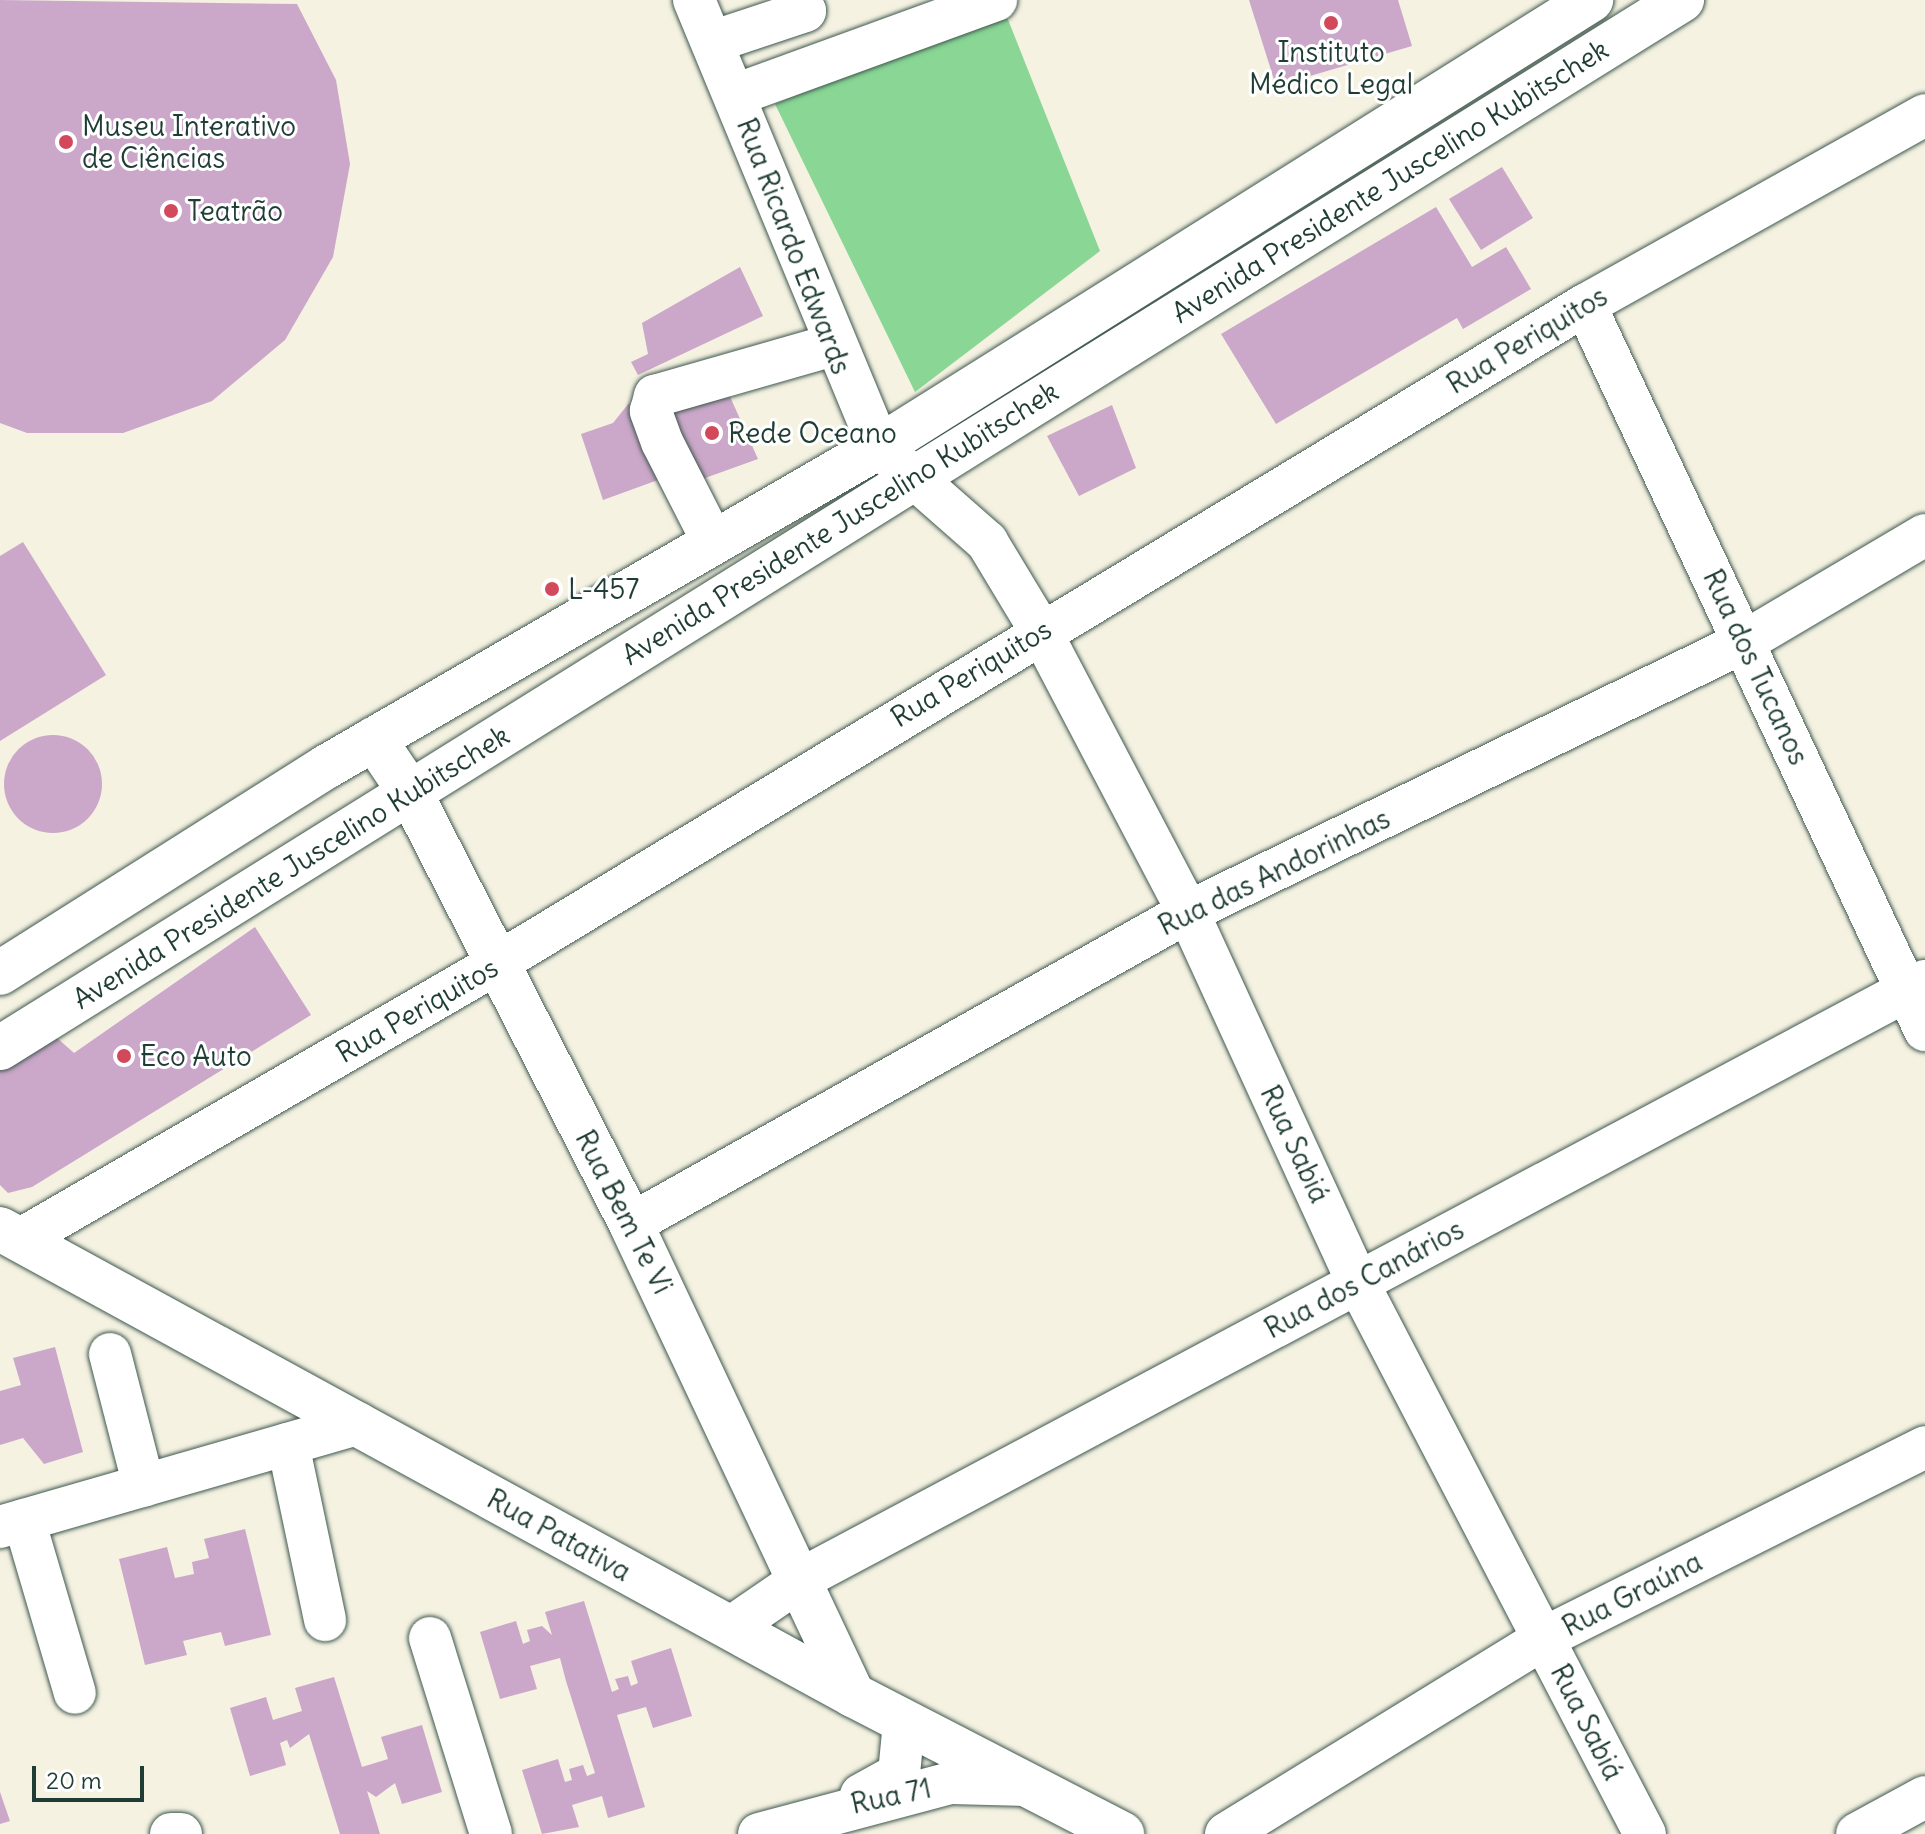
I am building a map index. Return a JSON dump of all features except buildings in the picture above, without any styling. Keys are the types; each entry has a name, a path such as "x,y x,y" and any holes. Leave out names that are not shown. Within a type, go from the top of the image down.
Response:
{"main road":[{"name":"Avenida Presidente Juscelino Kubitschek","path":"0,973 374,739 879,447 1548,12 1591,0"},
{"name":"Avenida Presidente Juscelino Kubitschek","path":"0,1048 1682,0"},
{"name":"Rua Bem Te Vi","path":"374,739 411,794 631,1224 803,1578 853,1695"},
{"name":"Rua Patativa","path":"10,1234 853,1695 1122,1834"}],"street":[{"name":"Rua Ricardo Edwards","path":"694,0 735,95 833,345 879,447"},
{"path":"735,95 996,0"},
{"path":"712,42 802,6 826,62"},
{"name":"Rua Periquitos","path":"10,1234 496,964 1040,630 1585,305 1925,115"},
{"name":"Rua dos Tucanos","path":"1585,305 1744,642 1915,986 1925,1030"},
{"path":"713,542 662,442 651,411 655,396 833,345"},
{"path":"879,447 918,474"},
{"name":"Rua Sabiá","path":"918,474 987,542 1040,630 1188,912 1358,1283 1645,1834"},
{"name":"Rua das Andorinhas","path":"631,1224 1188,912 1744,642 1925,535"},
{"name":"Rua dos Canários","path":"730,1628 803,1578 1915,986"},
{"path":"110,1354 144,1486"},
{"path":"75,1693 12,1524 358,1424"},
{"path":"288,1444 325,1620"},
{"name":"Rua Graúna","path":"1226,1834 1544,1638 1925,1447"},
{"path":"430,1638 491,1834"},
{"path":"835,1808 899,1774 904,1722"},
{"name":"Rua 71","path":"759,1834 835,1808 951,1783 1027,1785"},
{"path":"1857,1834 1925,1797"},
{"path":"171,1834 181,1834"}],"green space":[{"path":"1005,12 1100,251 915,392 775,104"}],"place":[{"name":"Instituto Médico Legal","path":"1331,23"},
{"name":"Museu Interativo de Ciências","path":"66,142"},
{"name":"Teatrão","path":"171,211"},
{"name":"Rede Oceano","path":"712,433"},
{"name":"L-457","path":"552,589"},
{"name":"Eco Auto","path":"124,1056"}]}
